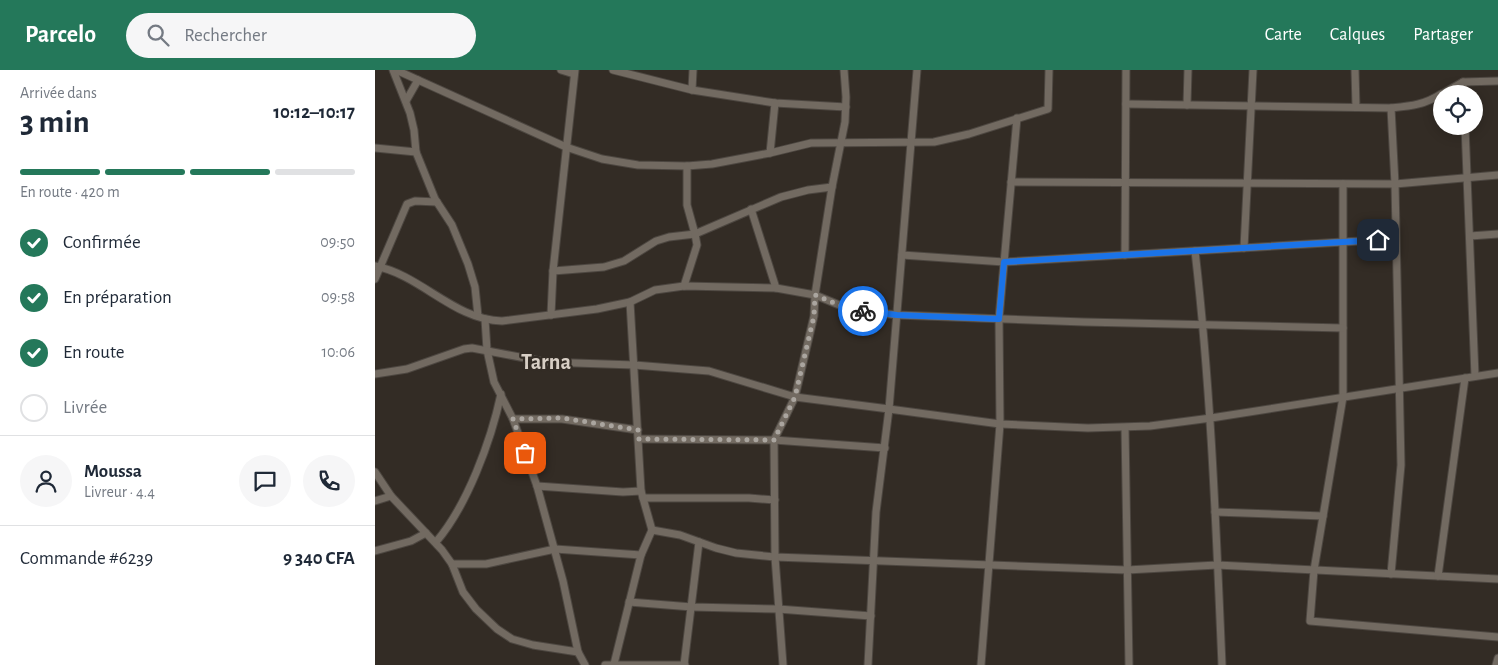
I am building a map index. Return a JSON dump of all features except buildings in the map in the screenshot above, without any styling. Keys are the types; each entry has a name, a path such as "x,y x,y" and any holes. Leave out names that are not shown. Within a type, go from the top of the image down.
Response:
{"street":[{"path":"395,70 566,147 602,159 639,165 687,166 770,153 811,143 935,142 961,136 1048,109 1049,70"},
{"path":"395,70 414,130 416,152 437,202 452,225 468,264 482,318 494,382 513,419 537,486 555,549 578,652 585,665"},
{"path":"551,315 553,271 575,72 561,70"},
{"path":"613,70 692,90 775,103 846,107"},
{"path":"692,90 693,70"},
{"path":"783,665 775,557 774,440 795,397 814,316 815,295 832,187 842,143 846,107 844,70"},
{"path":"868,665 878,486 885,448 889,409 917,70"},
{"path":"1125,255 1126,70"},
{"path":"1187,104 1188,70"},
{"path":"1244,248 1253,70"},
{"path":"1355,70 1356,107"},
{"path":"406,101 418,80"},
{"path":"1458,85 1463,82 1498,81"},
{"path":"1126,104 1391,108 1411,106 1433,99"},
{"path":"770,153 775,103"},
{"path":"1391,108 1395,184 1401,465 1391,574"},
{"path":"981,665 1000,424 999,319 1017,118"},
{"path":"1465,135 1475,376"},
{"path":"375,148 416,152"},
{"path":"685,286 697,245 687,206 687,166"},
{"path":"1011,182 1395,184 1498,175"},
{"path":"1343,184 1343,397 1314,570 1310,621 1498,637"},
{"path":"553,271 605,267 624,261 663,239 695,234 781,197 808,190 832,187"},
{"path":"375,279 378,267 407,204 415,201 437,202"},
{"path":"751,209 776,288"},
{"path":"1470,236 1498,234"},
{"path":"901,255 1004,262 1395,239"},
{"path":"1195,251 1211,418 1222,665"},
{"path":"378,267 410,280 446,302 482,318 502,321 630,302 655,290 685,286 776,288 815,295 849,309 897,315 1343,328"},
{"path":"614,664 641,555 652,530 642,495 630,302"},
{"path":"375,374 407,369 464,349 472,348 546,362 634,365 709,372 795,397 1000,424 1125,428 1211,418 1498,373"},
{"path":"1438,576 1465,378"},
{"path":"436,542 449,526 467,491 494,426 501,394"},
{"path":"513,419 562,418 638,430"},
{"path":"1125,428 1129,665"},
{"path":"639,439 774,440 885,448"},
{"path":"375,472 391,496 436,542 452,564 463,592 476,609 503,634 512,639 533,645 578,652"},
{"path":"537,486 642,495 775,500"},
{"path":"375,501 391,496"},
{"path":"1215,512 1323,516"},
{"path":"652,530 680,535 736,553 775,557 874,559 1127,570 1217,565 1498,579"},
{"path":"375,551 403,544 426,532"},
{"path":"605,665 685,665 699,542"},
{"path":"452,564 486,564 555,549 641,555"},
{"path":"629,602 692,607 778,609 871,616"},
{"path":"1497,665 1498,658"}],"way so far":[{"path":"525,453 513,419 562,418 638,430 639,439 774,440 795,397 814,316 815,295 849,309 863,311"}],"district":[{"name":"Tarna","path":"546,362"}],"route":[{"path":"863,311 897,315 999,319 1004,262 1378,240"}]}
